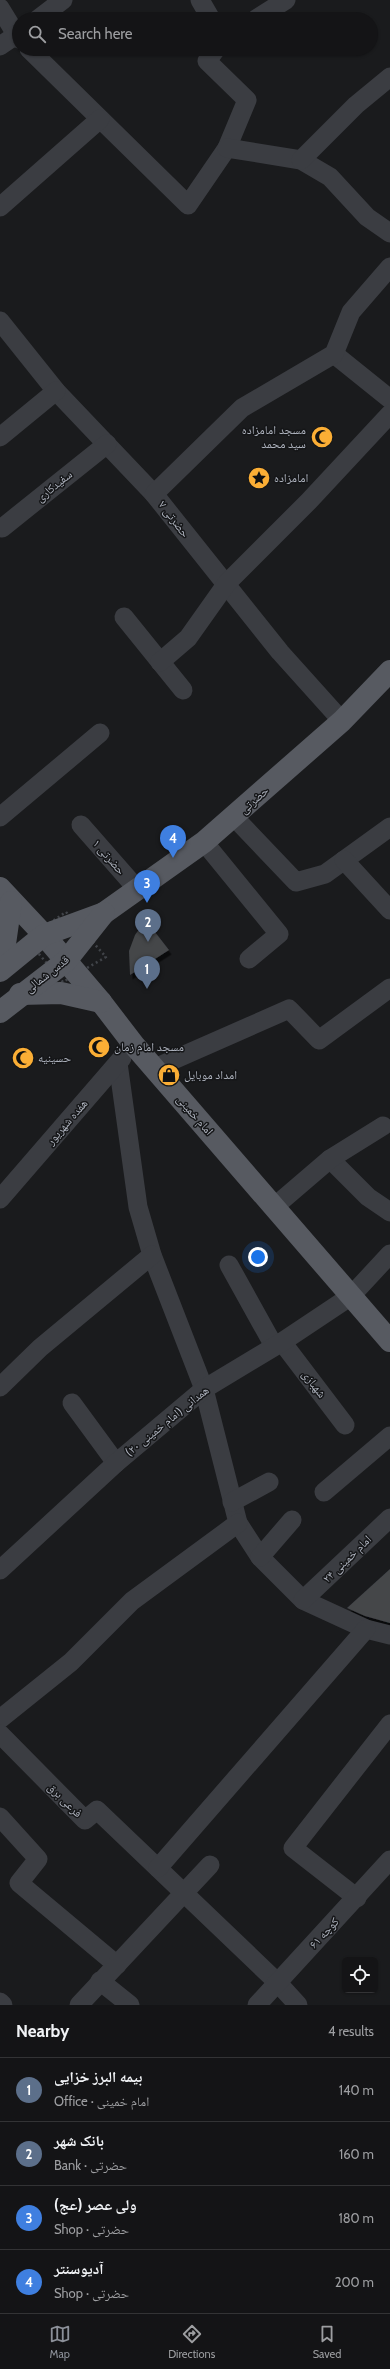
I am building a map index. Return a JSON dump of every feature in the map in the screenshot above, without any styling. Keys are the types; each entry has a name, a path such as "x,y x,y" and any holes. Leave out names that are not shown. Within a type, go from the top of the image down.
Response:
{"main road":[{"name":"حضرتی","path":"104,913 204,842 342,721 388,677"},
{"path":"0,960 5,944 5,895"},
{"name":"امام خمینی","path":"5,895 44,935 101,1002 134,1044 390,1341"},
{"path":"0,971 44,935 104,913"},
{"name":"قدس شمالی","path":"0,1012 20,994 66,961 104,913"},
{"path":"20,994 61,992 101,1002"}],"street":[{"path":"47,12 63,0"},
{"path":"200,0 207,12"},
{"path":"267,12 286,0"},
{"path":"0,8 12,33"},
{"path":"32,56 100,119 188,205 227,148 247,100 207,61 211,56"},
{"path":"301,160 356,105 390,77"},
{"path":"0,207 100,119"},
{"path":"227,148 301,160 330,178 367,217 390,232"},
{"path":"154,494 242,408 334,354 351,312 390,267"},
{"name":"حضرتی ۷","path":"0,321 56,391 154,494 192,543 227,583 280,652 342,721"},
{"path":"334,354 390,399"},
{"path":"0,437 56,391"},
{"path":"160,662 188,638 227,583 309,501 390,414"},
{"name":"سفیدکاری","path":"2,528 107,444"},
{"path":"124,617 183,690"},
{"path":"0,818 100,733"},
{"path":"234,817 296,882 325,874 390,827"},
{"name":"حضرتی ۱","path":"81,825 138,890"},
{"path":"204,842 279,934 249,959"},
{"path":"344,860 390,910"},
{"path":"155,1068 289,1009 319,1040 390,988"},
{"name":"هفده شهریور","path":"0,1199 134,1044"},
{"path":"118,1063 138,1207 152,1256 204,1390 238,1523 260,1557 303,1600 366,1629 390,1635"},
{"path":"274,1207 330,1159 383,1126"},
{"path":"330,1159 368,1198 390,1212"},
{"name":"همدانی (امام خمینی ۲۰)","path":"0,1570 116,1463 204,1390 352,1296 390,1254"},
{"path":"0,1387 40,1348 152,1256"},
{"name":"شهبازی","path":"229,1265 278,1344 345,1426"},
{"path":"72,1403 116,1463"},
{"path":"324,1492 390,1436"},
{"path":"232,1502 269,1482"},
{"name":"امام خمینی ۲۴","path":"303,1600 390,1518"},
{"path":"260,1557 292,1520"},
{"path":"0,1719 71,1662 132,1601 238,1523"},
{"path":"158,1868 366,1629"},
{"path":"356,1898 293,1848 390,1724"},
{"name":"فرعی برق","path":"0,1734 85,1820 97,1810 277,1982 298,2005"},
{"path":"0,1817 38,1859 19,1883 117,1965"},
{"name":"کوچه ۶۱","path":"257,2005 390,1860"},
{"path":"79,2005 210,1865"},
{"path":"100,1981 130,2005"},
{"path":"0,2002 3,2005"}],"building":[{"path":"148,923 169,950 130,975 129,951 135,935 142,925"},
{"path":"390,1569 390,1623 365,1616 347,1608"}],"place":[{"name":"مسجد امامزاده سید محمد","path":"322,437"},
{"name":"امامزاده","path":"259,478"},
{"name":"آدیوسنتر","path":"173,858"},
{"name":"ولی عصر (عج)","path":"147,903"},
{"name":"بانک شهر","path":"148,942"},
{"name":"بیمه البرز خزایی","path":"147,989"},
{"name":"مسجد امام زمان","path":"99,1047"},
{"name":"حسینیه","path":"23,1058"},
{"name":"امداد موبایل","path":"169,1075"}]}
